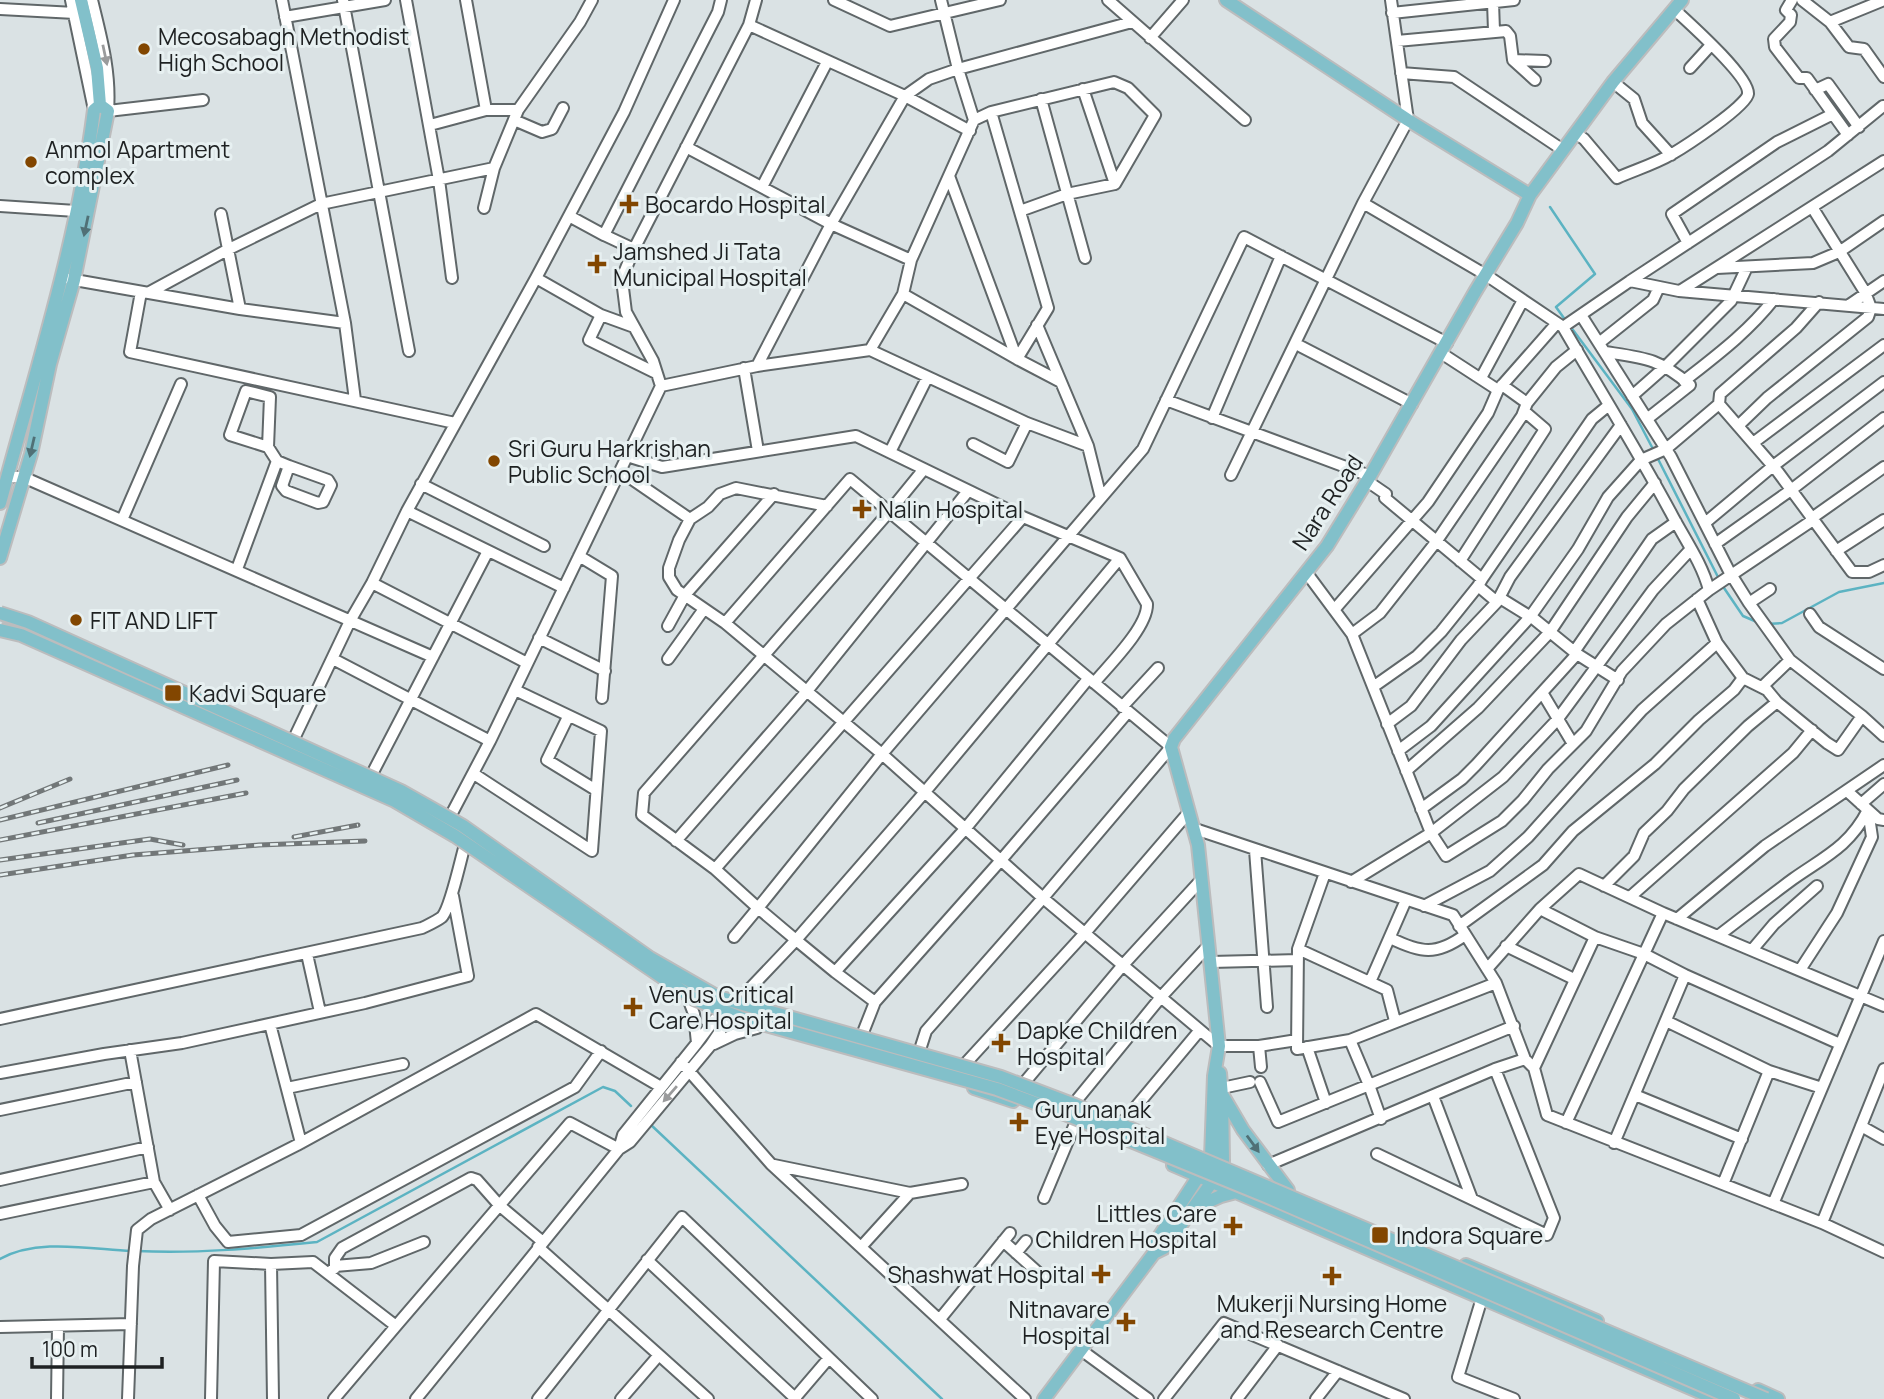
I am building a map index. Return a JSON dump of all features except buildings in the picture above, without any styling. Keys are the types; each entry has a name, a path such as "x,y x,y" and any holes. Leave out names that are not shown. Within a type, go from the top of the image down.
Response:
{"main road":[{"path":"0,558 31,454 68,279 100,107 97,68 82,0"},
{"path":"1226,0 1408,120 1530,195"},
{"name":"Nara Road","path":"1171,747 1174,739 1327,546 1517,223 1530,195 1613,82 1678,3"},
{"path":"0,500 68,279 76,211 100,107"},
{"path":"0,611 31,618 372,774 452,815 642,947 687,976 726,995 965,1064 1076,1101 1778,1399"},
{"path":"0,611 401,791 464,826 650,958 718,997 1001,1077 1075,1105 1766,1399"},
{"path":"0,632 394,805 464,848 689,1002 757,1028 1020,1103 1075,1124 1708,1398"},
{"path":"0,632 21,635 395,802 455,836 653,973 705,1004 741,1018 997,1089 1070,1116 1281,1202 1734,1399"},
{"path":"1044,1399 1154,1253 1164,1248 1188,1206 1200,1176 1217,1159 1214,1076 1219,1046 1202,879 1195,829 1171,747"},
{"path":"1188,1206 1212,1182 1217,1159 1222,1092 1217,1066"},
{"path":"1222,1092 1268,1166 1288,1190"},
{"path":"1181,1168 1188,1206"},
{"path":"1188,1206 1236,1192"}],"street":[{"path":"71,0 100,107"},
{"path":"92,0 108,67 110,90 100,107"},
{"path":"282,0 345,323 355,400"},
{"path":"285,17 344,4 385,0"},
{"path":"406,0 430,125 453,278"},
{"path":"466,0 486,110"},
{"path":"484,208 494,168 516,115 580,22 592,0"},
{"path":"285,758 350,621 421,484 536,278 624,112 674,0"},
{"path":"604,235 718,12 721,0"},
{"path":"452,815 661,386 626,312 624,273 749,25 756,0"},
{"path":"834,0 890,26 1000,0"},
{"path":"941,0 972,126"},
{"path":"1108,0 1245,120"},
{"path":"1150,38 1183,0"},
{"path":"1231,475 1363,203 1408,120 1391,0"},
{"path":"1392,13 1514,0"},
{"path":"1791,0 1786,10 1791,16 1790,22 1774,43 1799,78 1807,78 1848,135"},
{"path":"1802,0 1830,22 1849,47 1864,49 1884,77"},
{"path":"1830,22 1884,0"},
{"path":"1493,2 1494,31"},
{"path":"1575,133 1584,139 1617,178 1671,155 1737,109 1748,96 1748,90 1734,68 1711,45 1678,3"},
{"path":"344,4 409,351"},
{"path":"0,9 75,13"},
{"path":"757,366 831,224 905,96 929,79 958,69 1132,22"},
{"path":"749,25 972,126"},
{"path":"1397,41 1494,31 1508,32 1513,60 1535,79"},
{"path":"1690,68 1711,45"},
{"path":"1513,60 1545,61"},
{"path":"762,187 827,62"},
{"path":"1401,74 1454,77 1563,150"},
{"path":"870,350 903,294 911,260 972,126 991,112 1114,82 1128,88 1155,115 1115,184 1067,194 1020,211"},
{"path":"1613,82 1634,99 1642,123 1671,155"},
{"path":"1815,90 1828,84 1858,127"},
{"path":"1083,89 1115,184"},
{"path":"1041,99 1085,258"},
{"path":"100,107 203,100"},
{"path":"1334,610 1413,522 1488,412 1500,387 1562,326 1828,151 1884,106"},
{"path":"430,125 486,110 516,115 542,132 552,129 563,108"},
{"path":"991,112 1048,308 1017,359"},
{"path":"1688,243 1672,214 1777,142 1833,114"},
{"path":"686,147 831,224 911,260"},
{"path":"1679,291 1884,161"},
{"path":"144,292 321,204 494,168"},
{"path":"949,176 1017,359"},
{"path":"1363,203 1486,275 1562,326 1655,483 1705,575 1709,590"},
{"path":"0,206 76,211"},
{"path":"1738,426 1767,398 1868,317 1871,308 1865,292 1812,207"},
{"path":"221,214 240,309"},
{"path":"569,216 634,249"},
{"path":"1716,268 1813,263 1839,251 1884,221"},
{"path":"734,937 882,754 1143,449 1244,237 1327,280 1444,348 1481,378 1500,387 1525,407 1545,429 1460,561"},
{"path":"1212,418 1281,256"},
{"path":"1632,396 1667,366 1735,296 1746,267"},
{"path":"536,278 601,315 634,327"},
{"path":"68,279 240,309 345,323"},
{"path":"1630,281 1679,291 1884,309"},
{"path":"1849,305 1884,281"},
{"path":"1602,348 1653,300 1659,287"},
{"path":"144,292 130,352 455,423"},
{"path":"903,294 1061,382"},
{"path":"1684,380 1738,340 1774,299"},
{"path":"1481,378 1523,300"},
{"path":"1398,751 1431,726 1530,617 1578,549 1608,497 1641,460 1666,449 1719,404 1720,394 1796,328 1819,302"},
{"path":"601,315 589,340 656,373"},
{"path":"1579,316 1666,449 1732,576 1790,660 1884,736"},
{"path":"1037,326 1088,446 1101,498"},
{"path":"1296,344 1412,404"},
{"path":"1753,443 1884,345"},
{"path":"1602,348 1667,366 1689,385 1647,419"},
{"path":"661,386 744,368 870,350 1027,424 1088,446"},
{"path":"1352,634 1380,613 1436,542 1525,407 1556,367 1577,350"},
{"path":"744,368 758,451"},
{"path":"890,452 928,379"},
{"path":"1704,523 1773,466 1884,382"},
{"path":"122,520 181,384"},
{"path":"268,447 230,435 246,391 270,397 268,447 277,461 328,480 331,485 323,502 318,503 283,488 289,466"},
{"path":"1166,400 1368,479 1386,494 1385,498 1460,561 1497,602"},
{"path":"1719,404 1773,466 1852,572 1869,572 1884,565"},
{"path":"1373,687 1417,656 1441,632 1480,582 1592,419 1609,405"},
{"path":"1715,544 1791,490 1884,418"},
{"path":"973,444 1008,461 1027,424"},
{"path":"1497,602 1510,577 1621,425"},
{"path":"627,456 662,467 856,436 1023,517 1120,558 1147,604 1147,610 1136,632 965,829 835,972"},
{"path":"237,569 277,461"},
{"path":"1306,572 1352,634 1431,833 1446,856 1502,821 1586,731 1622,671 1666,624 1709,590 1884,467"},
{"path":"874,1002 796,940 715,869 642,815 644,793 924,469"},
{"path":"620,471 690,519"},
{"path":"8,477 23,477 433,657"},
{"path":"725,623 850,479 1171,747 926,1031 913,1071"},
{"path":"1406,771 1478,708 1550,632 1627,517 1655,483"},
{"path":"421,484 544,545"},
{"path":"827,506 736,488 720,494 708,507 690,519 679,540 669,568 669,577 677,590 725,623 882,754 1043,898 1219,1046 1259,1046 1297,1040"},
{"path":"676,841 807,691 968,491"},
{"path":"668,626 684,595 774,494"},
{"path":"0,500 15,505"},
{"path":"407,511 564,588"},
{"path":"715,869 1023,517"},
{"path":"1836,551 1884,520"},
{"path":"1421,809 1462,779 1543,694 1575,653 1651,539 1676,522"},
{"path":"1351,882 1431,833 1503,777 1557,720 1653,590 1691,550"},
{"path":"372,774 488,551"},
{"path":"579,556 611,576 603,698"},
{"path":"619,1149 622,1135 697,1042 796,940 924,793 1120,558"},
{"path":"372,583 527,663"},
{"path":"1749,603 1770,589"},
{"path":"1387,724 1411,706 1461,640 1500,598 1530,617 1575,653 1618,680"},
{"path":"1698,599 1702,614 1717,643 1743,678 1762,687 1838,750 1862,716"},
{"path":"668,659 704,609"},
{"path":"1810,614 1819,627 1883,668"},
{"path":"540,638 605,671"},
{"path":"1424,906 1490,871 1528,837 1642,710 1717,643"},
{"path":"332,659 490,741"},
{"path":"1762,687 1790,660"},
{"path":"862,1035 874,1002 1002,859 1158,668"},
{"path":"1390,938 1424,951 1441,949 1543,865 1573,831 1655,764 1734,690 1743,678"},
{"path":"474,774 592,851 601,731 515,690"},
{"path":"1543,694 1573,744"},
{"path":"1604,886 1634,856 1644,833 1667,811 1684,789 1748,726 1777,702"},
{"path":"568,717 547,760 596,790"},
{"path":"1630,897 1793,753 1812,730"},
{"path":"1677,919 1743,863 1884,765"},
{"path":"1718,936 1808,869 1833,854 1860,826 1865,807 1884,784"},
{"path":"1847,791 1878,819 1884,820"},
{"path":"1800,970 1837,913 1872,837 1865,807"},
{"path":"965,1064 1085,933 1189,812"},
{"path":"1195,829 1453,915 1496,983 1525,1059 1534,1068 1547,1115 1822,1223 1884,1252"},
{"path":"0,1073 182,1043 468,976 453,896 453,885 464,848"},
{"path":"1255,850 1267,1007"},
{"path":"1325,873 1298,954 1297,1049 1350,1040 1496,983"},
{"path":"1487,969 1540,909 1579,874 1663,913 1884,1006"},
{"path":"1024,1083 1123,965 1202,879"},
{"path":"1752,950 1773,924 1818,886"},
{"path":"0,1019 422,928 442,916 453,896"},
{"path":"1370,982 1406,900"},
{"path":"1540,909 1595,937 1644,954 1840,1044"},
{"path":"1566,1124 1663,913"},
{"path":"1534,1068 1595,937"},
{"path":"1773,1204 1884,941"},
{"path":"1076,1101 1161,997 1209,945"},
{"path":"1506,946 1574,979"},
{"path":"307,954 320,1012"},
{"path":"1211,962 1263,961 1298,954 1387,990 1395,1021"},
{"path":"1614,1143 1685,975"},
{"path":"416,1399 619,1149 630,1142 710,1046 723,1017 726,995"},
{"path":"689,1002 694,1014 697,1042"},
{"path":"128,1399 137,1230 170,1210 301,1143 536,1014 661,1087"},
{"path":"1666,1021 1769,1071 1822,1088"},
{"path":"270,1024 301,1143"},
{"path":"1222,1092 1255,1082 1278,1122 1514,1026"},
{"path":"710,1046 757,1028"},
{"path":"1124,1121 1200,1030"},
{"path":"1350,1040 1381,1119"},
{"path":"1259,1046 1261,1067"},
{"path":"1307,1047 1326,1103"},
{"path":"130,1050 155,1182 170,1210"},
{"path":"228,1242 301,1235 575,1087 601,1051"},
{"path":"1268,1166 1495,1069 1525,1059"},
{"path":"681,1062 771,1164 1025,1399"},
{"path":"287,1088 403,1064"},
{"path":"1377,1154 1547,1235 1554,1218 1495,1069"},
{"path":"1822,1223 1861,1126 1879,1097 1884,1069"},
{"path":"1723,1184 1769,1071"},
{"path":"0,1110 136,1082"},
{"path":"1634,1095 1742,1139"},
{"path":"1433,1096 1472,1199"},
{"path":"334,1399 570,1124 619,1149"},
{"path":"1044,1198 1075,1124"},
{"path":"1861,1126 1884,1139"},
{"path":"0,1180 148,1147"},
{"path":"771,1164 910,1193 962,1184"},
{"path":"332,1270 335,1258 342,1248 471,1178 477,1180 500,1206 608,1310 708,1399"},
{"path":"0,1214 155,1182"},
{"path":"861,1247 910,1193"},
{"path":"198,1195 215,1226 228,1242 232,1262"},
{"path":"538,1399 682,1217 872,1399"},
{"path":"940,1319 1006,1237 1016,1253 1043,1277"},
{"path":"1016,1253 1026,1241"},
{"path":"332,1270 371,1263 424,1242"},
{"path":"647,1260 795,1399 830,1359"},
{"path":"211,1399 214,1261 271,1264 313,1262 332,1270 396,1326"},
{"path":"271,1264 273,1399"},
{"path":"1482,1298 1458,1377 1514,1399"},
{"path":"1164,1399 1224,1323 1404,1399"},
{"path":"0,1327 131,1324"},
{"path":"57,1399 58,1326"},
{"path":"1237,1399 1278,1345"},
{"path":"1081,1350 1148,1399"},
{"path":"621,1399 659,1355"},
{"path":"1316,1399 1338,1371"},
{"path":"1708,1398 1716,1372"}],"waterway":[{"path":"1550,207 1595,274 1556,307 1566,321"},
{"path":"1570,326 1632,409 1654,451"},
{"path":"1657,457 1719,579"},
{"path":"1767,624 1782,623 1839,592 1884,583"},
{"path":"1722,585 1743,616 1757,622"},
{"path":"137,1251 205,1251 317,1242 603,1087 615,1091 631,1106"},
{"path":"650,1124 942,1399"},
{"path":"0,1259 30,1249 47,1247 131,1251"}],"railway":[{"path":"0,616 404,796 463,830 679,981 723,1002 765,1016 956,1066 1062,1102 1377,1233 1757,1399"},
{"path":"0,820 228,765"},
{"path":"0,808 70,779"},
{"path":"38,823 237,780"},
{"path":"0,840 246,793"},
{"path":"294,837 358,825"},
{"path":"0,860 150,839 183,845"},
{"path":"0,875 133,855 259,845 365,841"}],"place":[{"name":"Mecosabagh Methodist High School","path":"144,49"},
{"name":"Anmol Apartment complex","path":"31,162"},
{"name":"Bocardo Hospital","path":"629,204"},
{"name":"Jamshed Ji Tata Municipal Hospital","path":"597,264"},
{"name":"Sri Guru Harkrishan Public School","path":"494,461"},
{"name":"Nalin Hospital","path":"862,509"},
{"name":"FIT AND LIFT","path":"76,620"},
{"name":"Kadvi Square","path":"173,693"},
{"name":"Venus Critical Care Hospital","path":"633,1007"},
{"name":"Dapke Children Hospital","path":"1001,1043"},
{"name":"Gurunanak Eye Hospital","path":"1019,1122"},
{"name":"Littles Care Children Hospital","path":"1233,1226"},
{"name":"Indora Square","path":"1380,1235"},
{"name":"Shashwat Hospital","path":"1101,1274"},
{"name":"Mukerji Nursing Home and Research Centre","path":"1332,1276"},
{"name":"Nitnavare Hospital","path":"1126,1322"}]}
